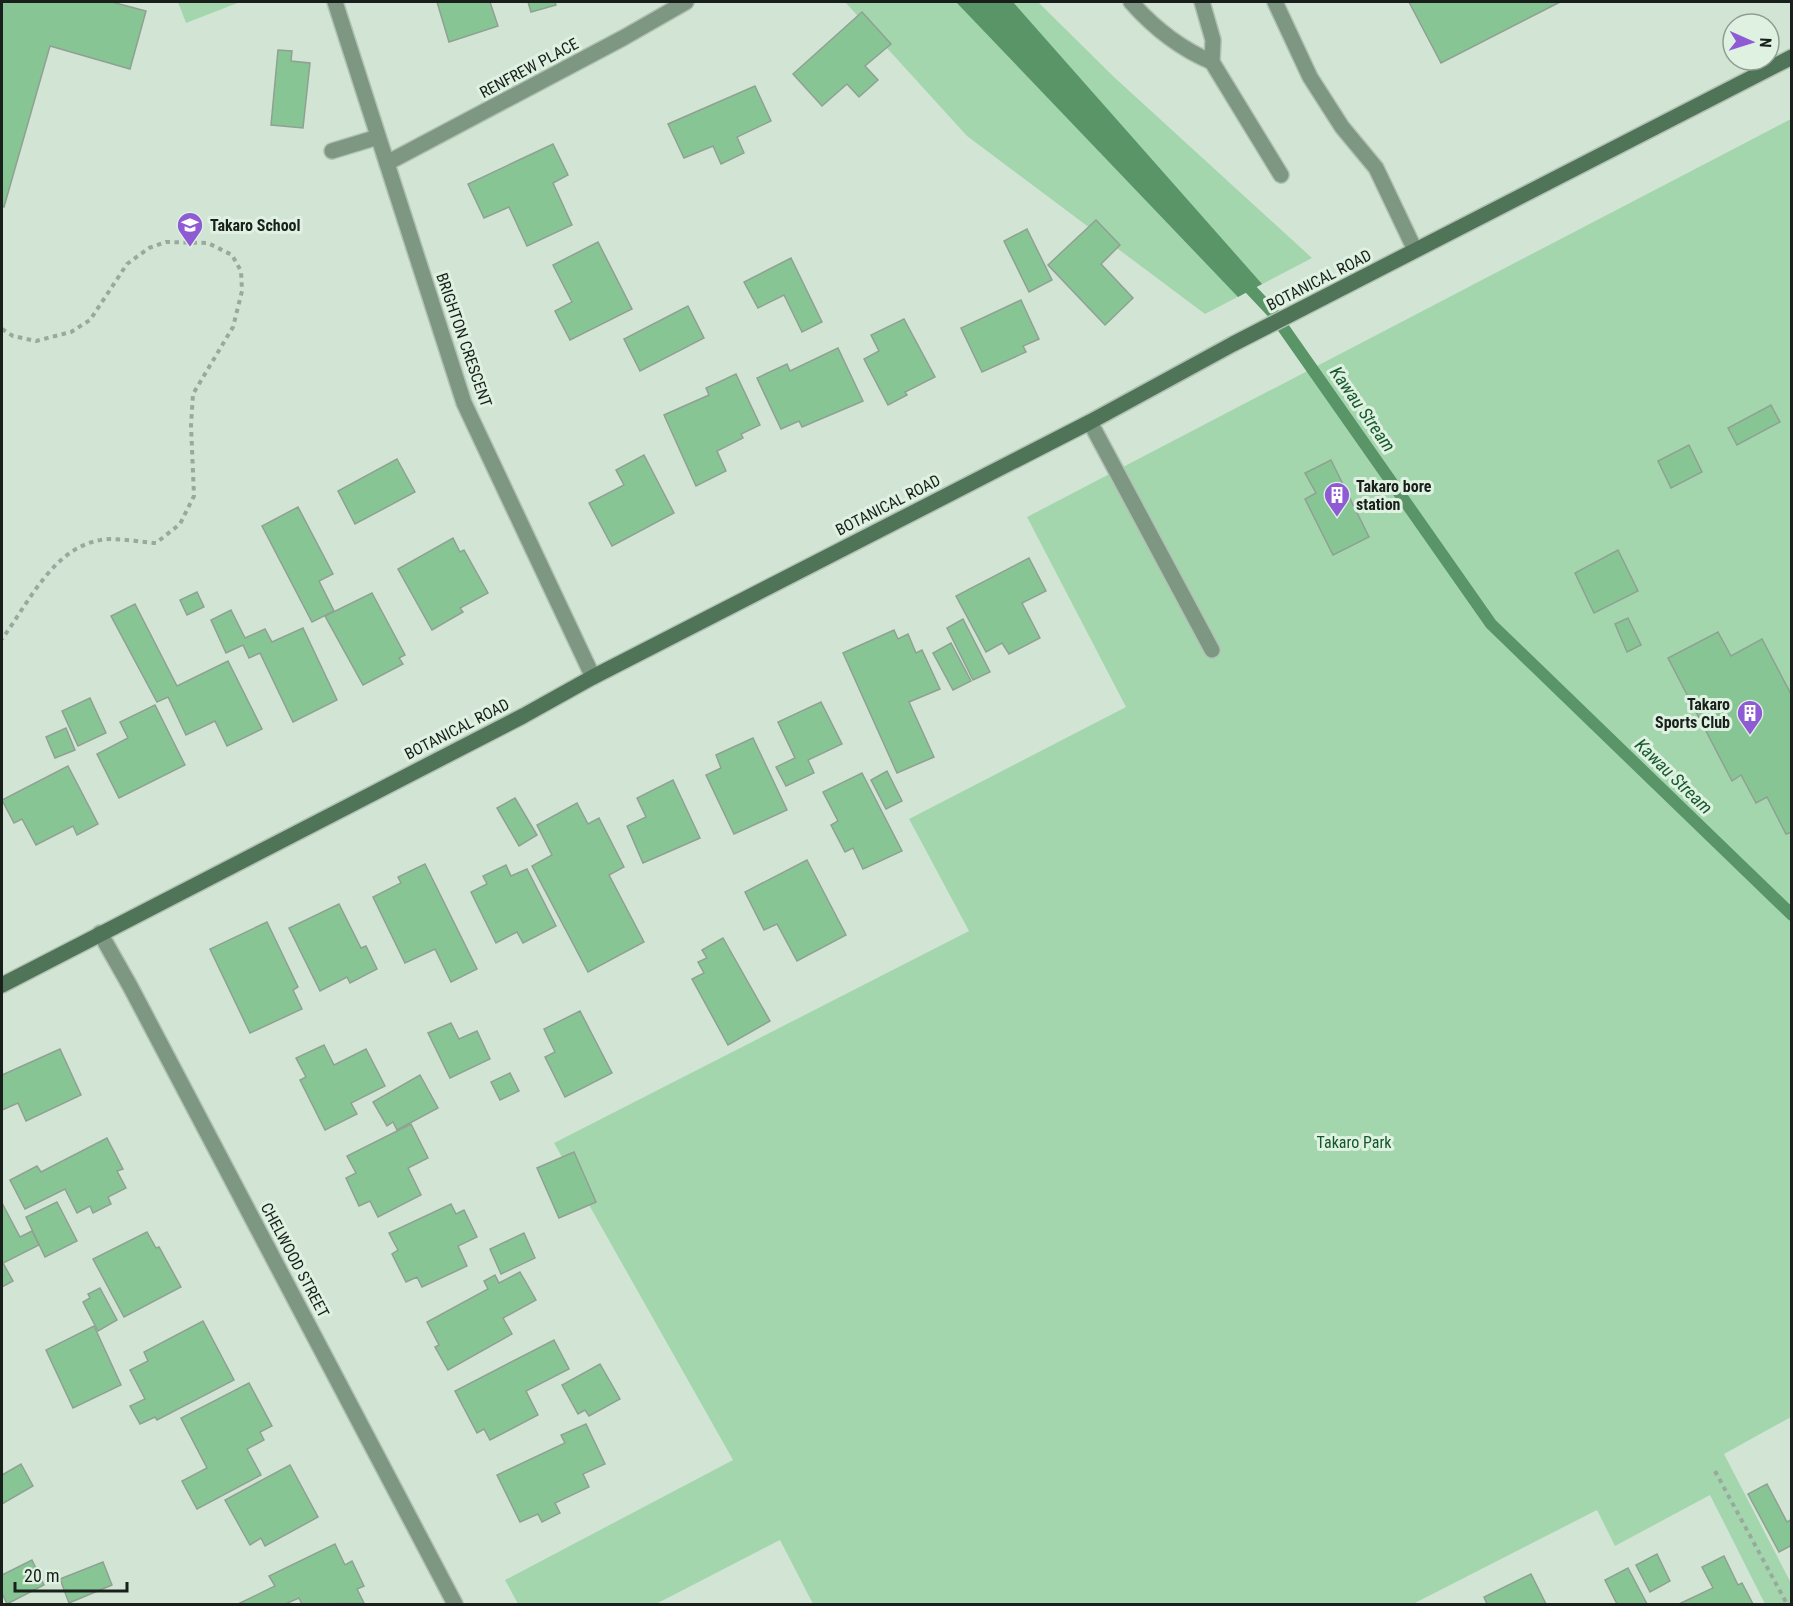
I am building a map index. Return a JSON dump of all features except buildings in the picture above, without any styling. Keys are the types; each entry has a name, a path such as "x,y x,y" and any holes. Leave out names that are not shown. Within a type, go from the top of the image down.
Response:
{"main road":[{"name":"BOTANICAL ROAD","path":"2,984 1090,422 1233,344 1791,57"}],"street":[{"name":"BRIGHTON CRESCENT","path":"335,2 464,403 593,677"},
{"name":"RENFREW PLACE","path":"387,163 623,38 686,2"},
{"path":"1131,2 1171,40 1193,54 1212,62 1281,175"},
{"path":"1202,2 1214,40 1212,62"},
{"path":"1275,2 1310,77 1342,126 1376,168 1415,250"},
{"path":"332,151 378,137"},
{"path":"1090,422 1212,650"},
{"name":"CHELWOOD STREET","path":"100,933 136,996 455,1605"}],"path":[{"path":"2,329 13,336 36,341 71,332 90,320 127,264 150,248 166,242 208,243 232,255 241,272 242,291 234,327 193,394 190,425 194,496 180,525 156,543 109,539 78,547 54,565 2,639"},
{"path":"1715,1471 1787,1605"}],"green space":[{"path":"178,2 240,2 186,23"},
{"path":"845,2 1038,2 1114,77 1312,258 1205,314 967,136"},
{"name":"Takaro Park","path":"1791,119 1791,1417 1724,1454 1791,1583 1791,1604 1765,1604 1710,1495 1615,1546 1597,1510 1413,1604 813,1604 780,1540 656,1604 518,1604 505,1580 733,1460 554,1143 969,931 909,819 1126,707 1027,517"}],"shaded area":[{"path":"956,2 1013,2 1262,284 1238,297"}],"waterway":[{"name":"Kawau Stream","path":"1241,279 1273,313 1491,624 1792,915"}],"place":[{"name":"Takaro School","path":"190,248"},
{"name":"Takaro bore station","path":"1337,518"},
{"name":"Takaro Sports Club","path":"1750,736"}]}
